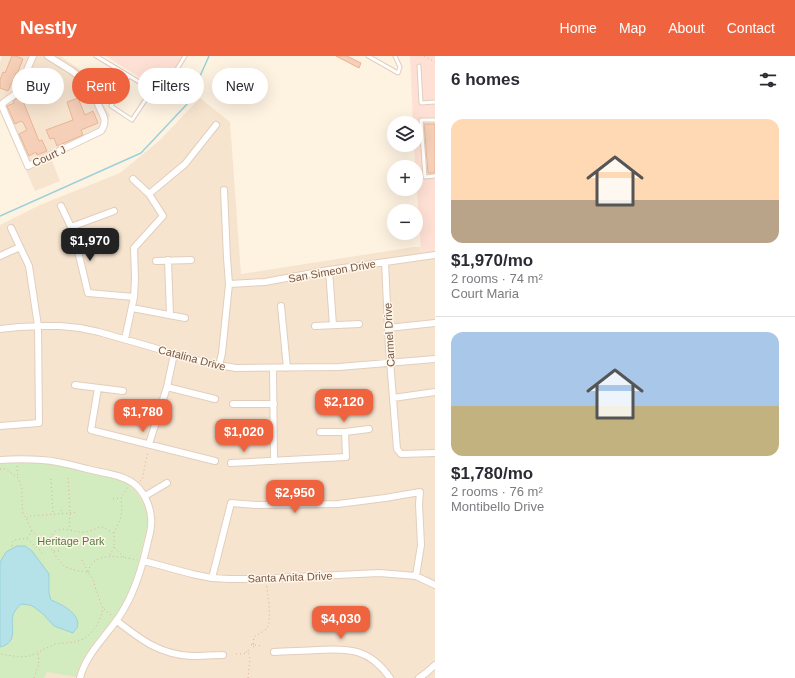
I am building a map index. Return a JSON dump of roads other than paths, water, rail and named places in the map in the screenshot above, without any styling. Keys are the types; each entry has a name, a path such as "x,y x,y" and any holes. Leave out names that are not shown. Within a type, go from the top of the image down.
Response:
{"street":[{"name":"Court J","path":"33,56 17,93 3,103 2,106 28,166 101,131 104,126 105,119 97,100 96,90 72,70 48,56"},
{"path":"149,194 185,164 216,125"},
{"path":"125,339 132,308 136,279 134,248 163,216 149,194 133,179"},
{"path":"219,366 222,353 229,284 224,190"},
{"path":"61,206 71,227 88,293 134,296"},
{"path":"71,227 114,211"},
{"path":"0,426 39,423 38,326 29,266 10,228"},
{"path":"0,256 20,248"},
{"name":"San Simeon Drive","path":"229,284 265,282 329,270 435,255"},
{"path":"168,260 170,315"},
{"path":"156,261 191,260"},
{"name":"Carmel Drive","path":"385,262 390,363 397,449 401,454 435,453"},
{"path":"329,270 333,325"},
{"path":"280,306 287,368"},
{"path":"132,308 185,318"},
{"path":"388,328 435,323"},
{"path":"314,326 358,324"},
{"name":"Catalina Drive","path":"0,329 38,326 80,328 125,339 219,366 242,368 339,368 435,359"},
{"path":"149,444 167,387 174,354"},
{"path":"273,368 274,460"},
{"path":"75,385 123,391"},
{"path":"167,387 215,399"},
{"path":"98,388 91,430 216,461"},
{"path":"393,398 435,392"},
{"path":"233,404 274,404"},
{"path":"320,432 345,432 369,429"},
{"path":"231,463 346,457 345,432"},
{"path":"0,460 17,459 60,462 117,476 134,484 145,496 152,518 144,562 133,592 125,608 86,661 80,678"},
{"path":"145,496 167,483"},
{"path":"212,578 231,503 256,506 338,504 420,492 419,504 421,545 416,576"},
{"name":"Santa Anita Drive","path":"144,562 212,578 245,579 379,573 416,576 435,586"},
{"path":"116,621 140,639 163,651 191,656 223,655"},
{"path":"274,652 338,649 352,650 377,662 390,678"},
{"path":"419,678 435,665"}],"lane":[{"path":"96,56 116,68"},
{"path":"178,68 185,56"},
{"path":"368,56 398,72 400,67 395,56"},
{"path":"419,66 422,103 435,102"},
{"path":"130,76 138,81"},
{"path":"112,104 111,106 132,120 143,104"},
{"path":"435,120 421,120 424,177 435,176"}],"water":[{"path":"17,546 25,546 32,551 49,574 49,593 51,600 70,610 76,618 78,623 77,628 73,633 54,626 34,607 21,604 13,615 12,638 6,645 0,647 0,562 6,552"}],"waterway":[{"path":"0,216 141,153 188,103 209,56"}],"park label":[{"name":"Heritage Park","path":"71,541"}]}
